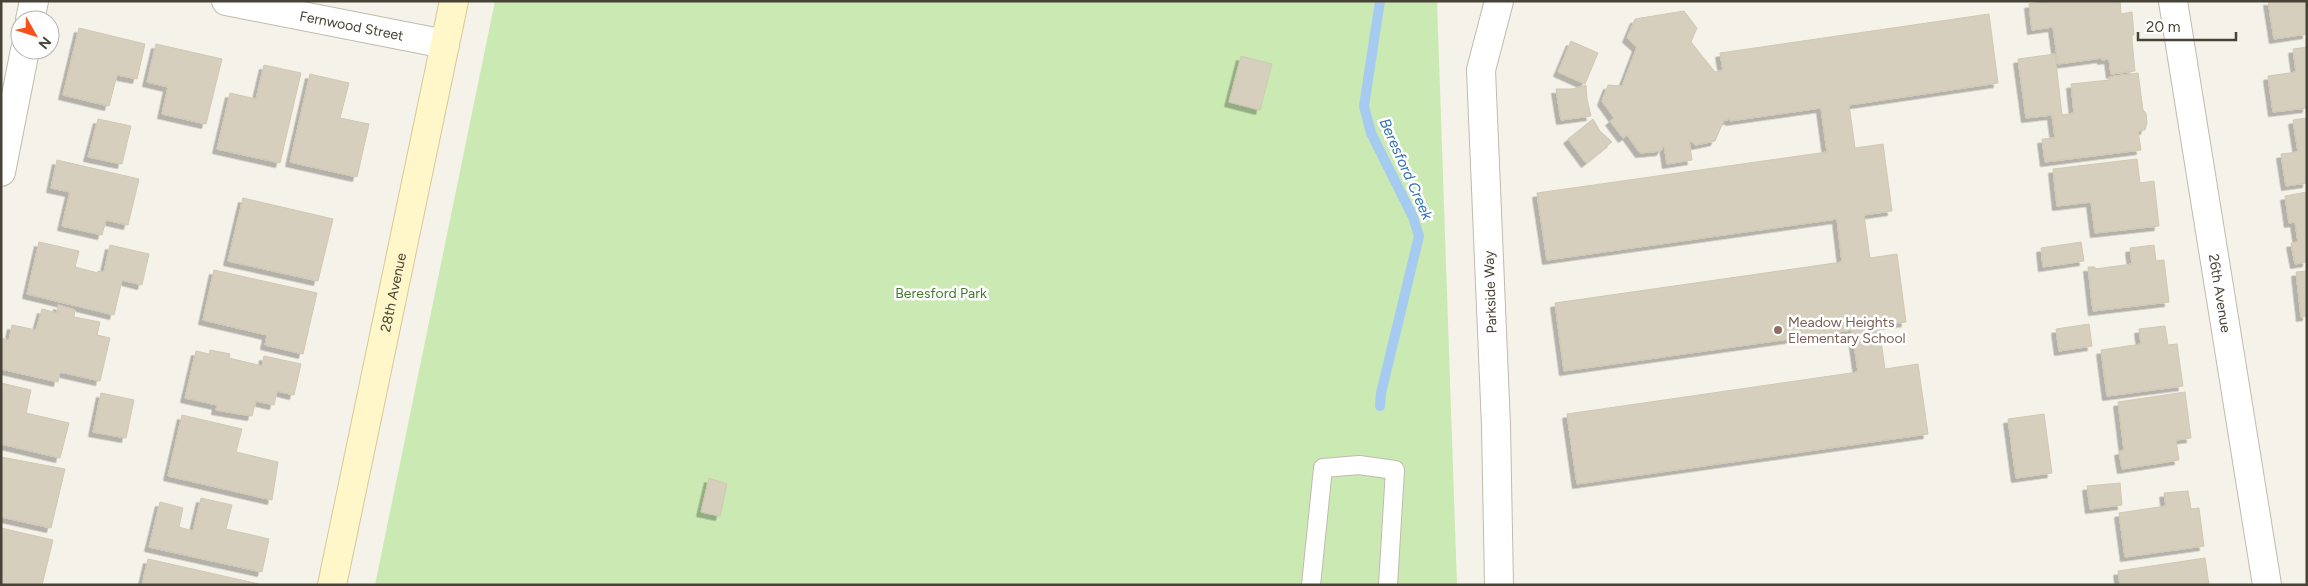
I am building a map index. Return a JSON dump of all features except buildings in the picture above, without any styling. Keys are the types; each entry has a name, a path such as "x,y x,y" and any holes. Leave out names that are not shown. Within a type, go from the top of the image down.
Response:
{"street":[{"name":"Fernwood Street","path":"226,1 445,44"},
{"name":"28th Avenue","path":"332,585 454,1"},
{"name":"Parkside Way","path":"1499,1 1481,70 1496,426 1499,585"},
{"name":"26th Avenue","path":"2173,1 2267,585"},
{"path":"1,172 23,60"}],"lane":[{"path":"1311,585 1323,468 1359,465 1395,470 1388,585"}],"green space":[{"name":"Beresford Park","path":"495,1 1437,1 1457,585 375,585"}],"waterway":[{"name":"Beresford Creek","path":"1380,1 1364,106 1371,133 1413,217 1419,236 1381,393 1380,406"}],"place":[{"name":"Meadow Heights Elementary School","path":"1778,330"}]}
